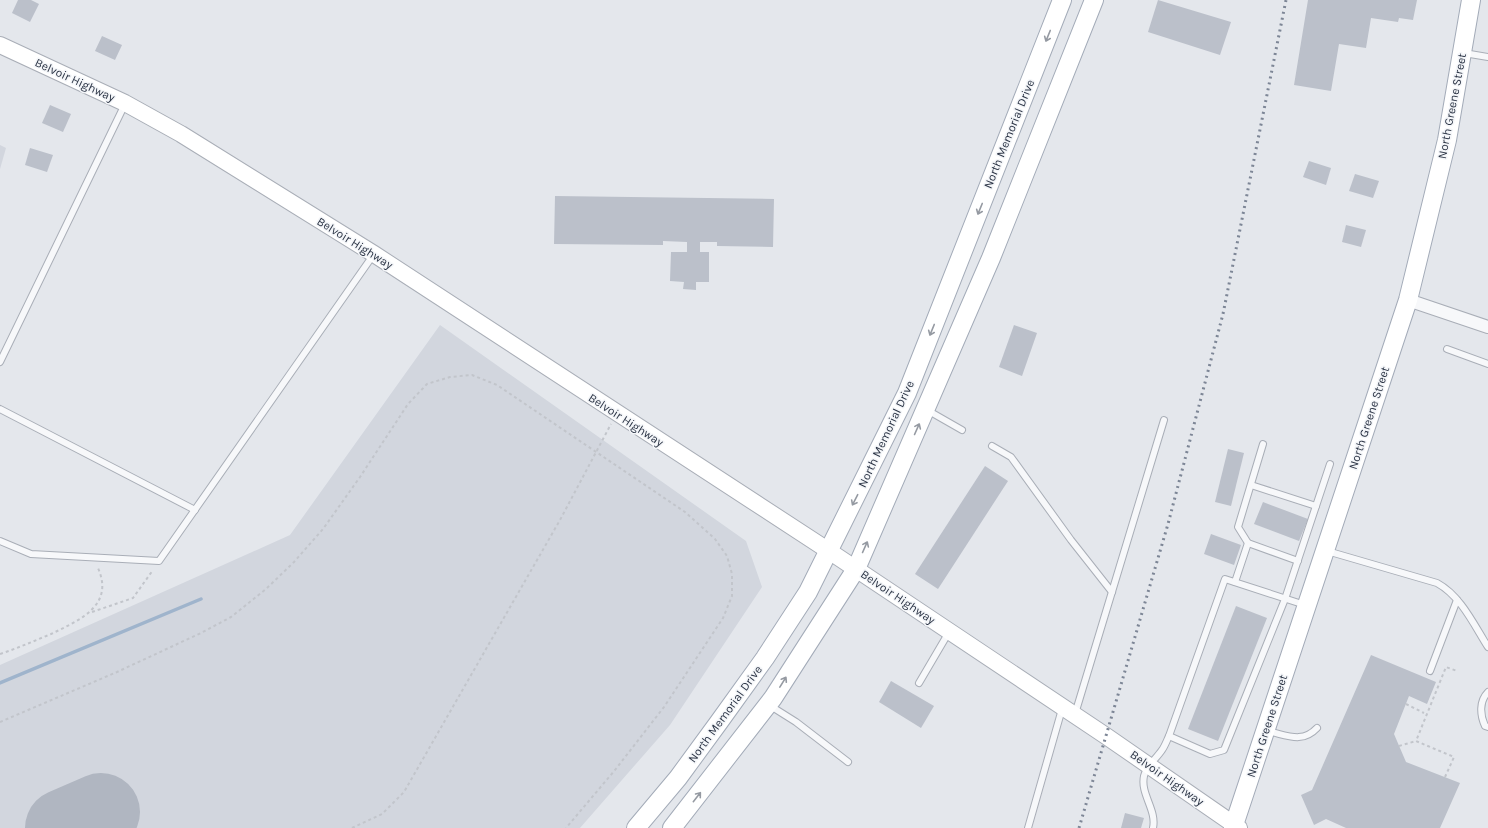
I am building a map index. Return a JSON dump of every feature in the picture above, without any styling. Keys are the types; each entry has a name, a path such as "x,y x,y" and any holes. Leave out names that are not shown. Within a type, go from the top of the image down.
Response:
{"main road":[{"name":"North Memorial Drive","path":"636,828 678,778 765,658 808,592 907,393 1062,0"},
{"name":"North Memorial Drive","path":"672,828 768,705 856,569 991,258 1094,0"},
{"name":"North Greene Street","path":"1236,827 1266,731 1408,300 1447,140 1471,0"}],"street":[{"name":"Belvoir Highway","path":"0,45 125,103 181,134 374,254 829,551 1069,711 1236,827"},
{"path":"1408,300 1488,327"}],"lane":[{"path":"1462,52 1488,56"},
{"path":"0,362 125,103"},
{"path":"0,541 31,554 159,561 374,254"},
{"path":"1447,350 1488,364"},
{"path":"0,409 195,510"},
{"path":"926,410 962,430"},
{"path":"1028,828 1112,592 1164,420"},
{"path":"1263,444 1238,527 1248,543 1298,560"},
{"path":"992,446 1011,457 1071,540 1112,592"},
{"path":"1169,736 1210,754 1224,750 1285,599 1330,464"},
{"path":"1251,485 1316,506"},
{"path":"1235,582 1248,543"},
{"path":"1325,551 1436,583 1448,589 1488,647"},
{"path":"1153,828 1155,820 1144,787 1144,776 1149,766 1162,750 1169,736 1225,579 1307,606"},
{"path":"1430,671 1457,600"},
{"path":"919,683 949,632"},
{"path":"1488,692 1481,704 1481,717 1485,726 1488,727"},
{"path":"768,705 796,722 848,762"},
{"path":"1266,731 1301,738 1310,735 1317,728"}],"path":[{"path":"0,722 117,672 202,633 236,612 266,589 294,562 322,529 360,477 408,404 427,384 450,377 472,375 497,385 686,512 715,538 727,556 732,574 732,596 723,618 664,706 616,770 566,828"},
{"path":"352,828 382,814 404,792 442,728 617,414"},
{"path":"91,558 98,567 102,578 102,590 99,601 91,612"},
{"path":"0,654 22,647 75,623 91,612 133,598 159,561"},
{"path":"1416,740 1446,667 1457,671"},
{"path":"1406,704 1424,712"},
{"path":"1400,746 1416,740 1454,757 1445,777"}],"shaded area":[{"path":"0,145 6,148 0,169"},
{"path":"440,325 746,541 762,587 670,725 580,828 0,828 0,665 290,535"}],"building":[{"path":"18,0 31,0 39,4 30,22 12,13"},
{"path":"1158,0 1231,22 1220,55 1148,32"},
{"path":"1308,0 1417,0 1413,20 1399,18 1398,22 1371,18 1366,48 1339,44 1331,91 1294,85"},
{"path":"102,36 122,45 115,60 95,51"},
{"path":"50,105 71,114 63,132 42,123"},
{"path":"30,148 53,155 47,172 25,165"},
{"path":"1309,161 1331,168 1326,185 1303,177"},
{"path":"1355,174 1379,181 1373,198 1349,191"},
{"path":"555,196 774,199 773,247 717,246 717,242 700,242 700,252 709,252 709,282 696,282 696,290 683,289 684,282 670,281 671,252 687,252 687,242 663,241 663,245 554,244"},
{"path":"1346,225 1366,230 1361,247 1342,242"},
{"path":"1014,325 1037,333 1022,376 999,367"},
{"path":"1228,449 1244,453 1231,506 1215,502"},
{"path":"985,466 1008,481 938,589 915,574"},
{"path":"1263,502 1308,519 1299,541 1254,524"},
{"path":"1211,534 1241,545 1234,565 1204,554"},
{"path":"1236,606 1267,618 1218,741 1188,729"},
{"path":"1371,655 1436,682 1427,704 1409,696 1394,734 1406,762 1460,783 1440,828 1346,828 1326,819 1314,825 1301,795 1312,790"},
{"path":"891,681 934,706 921,728 879,702"},
{"path":"1125,813 1144,818 1141,828 1121,828"}],"waterway":[{"path":"0,683 201,599"}],"taxiway":[{"path":"101,812 107,828"}],"runway":[{"path":"64,828 101,812"}],"railway":[{"path":"1079,828 1168,524 1223,314 1286,0"}]}
